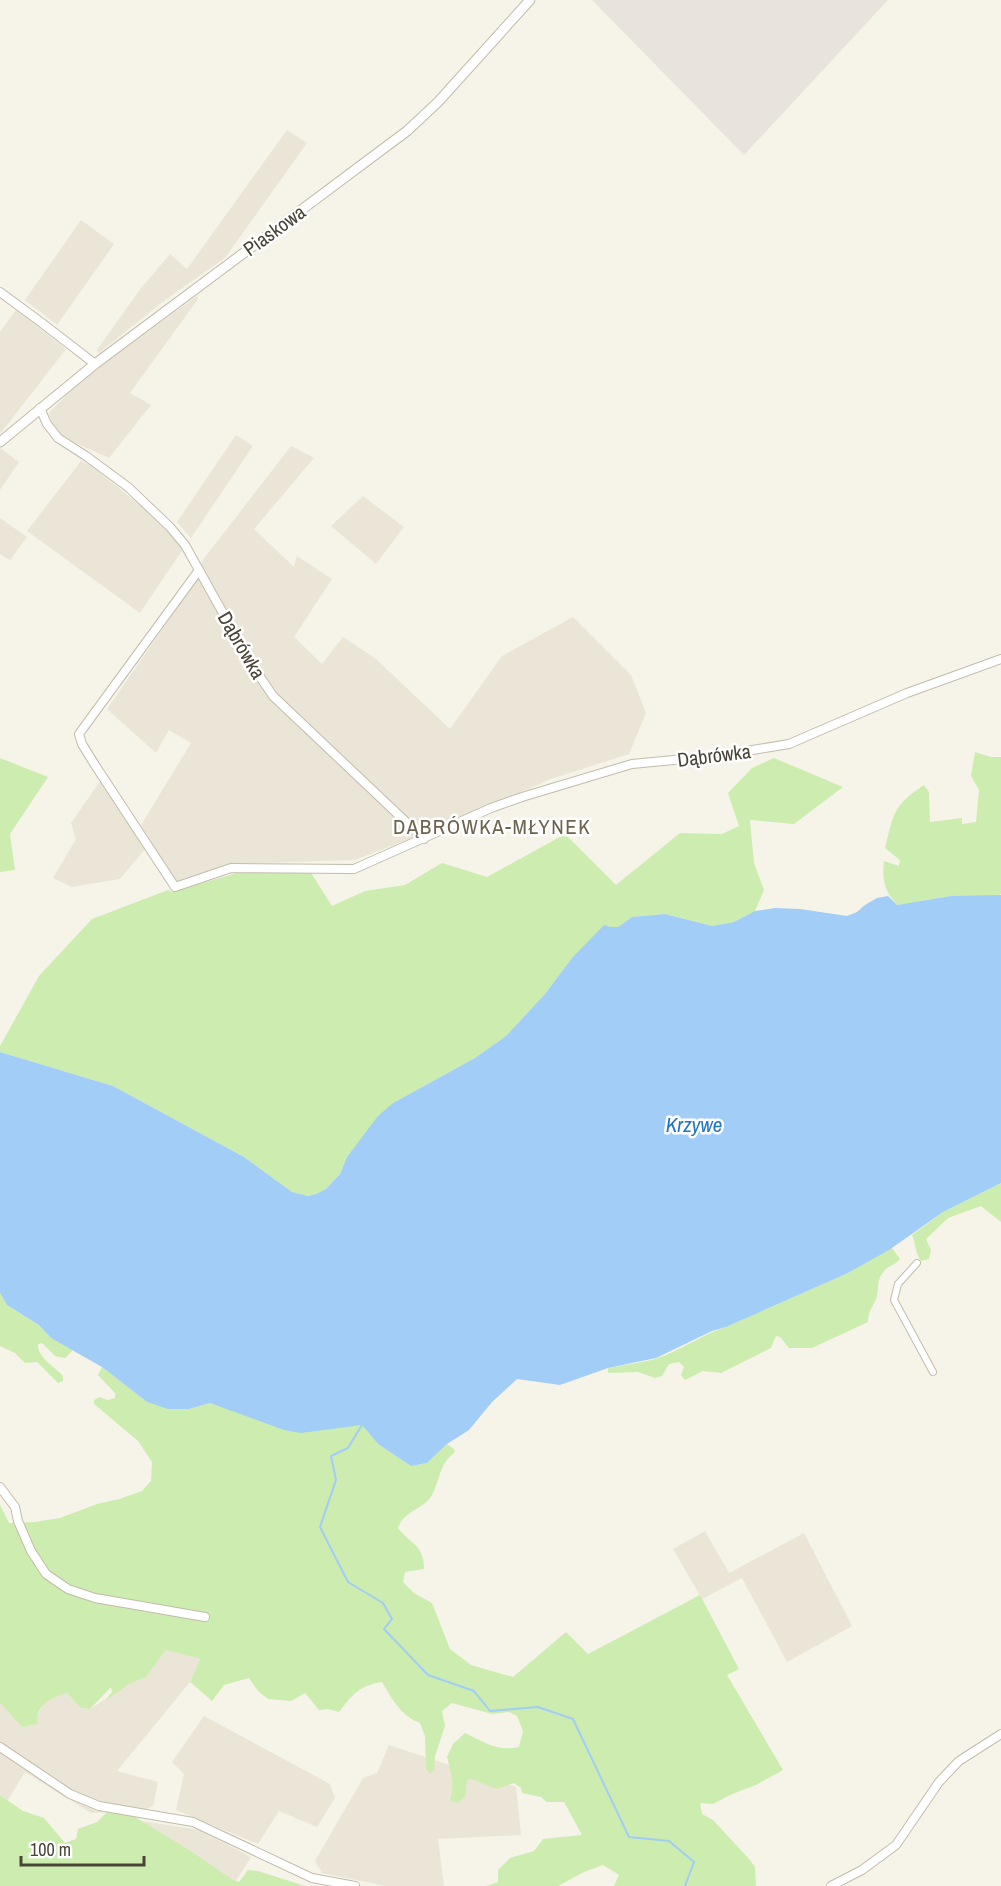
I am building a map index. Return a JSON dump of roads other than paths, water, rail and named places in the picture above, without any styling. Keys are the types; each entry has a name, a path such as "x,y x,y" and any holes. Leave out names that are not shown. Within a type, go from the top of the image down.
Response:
{"street":[{"name":"Piaskowa","path":"0,442 95,364 414,125 438,102 530,0"},
{"path":"0,292 95,364"},
{"name":"Dąbrówka","path":"40,408 47,424 58,438 128,487 170,527 185,545 252,665 273,696 424,839"},
{"name":"Dąbrówka","path":"199,570 79,734 82,744 95,765 174,887 231,868 354,869 491,808 632,764 716,756 789,744 908,693 1001,659"},
{"path":"916,1263 898,1284 894,1300 933,1372"},
{"path":"0,1487 15,1507 18,1521 31,1551 46,1574 68,1588 95,1598 206,1617"},
{"path":"831,1886 862,1870 896,1845 939,1782 959,1761 1001,1734"},
{"path":"0,1747 70,1794 99,1806 193,1822 312,1878 355,1886"}],"water":[{"name":"Krzywe","path":"1001,895 1001,1183 943,1212 889,1250 848,1273 726,1327 712,1331 656,1358 608,1368 560,1385 517,1379 492,1402 469,1430 447,1444 427,1463 411,1466 378,1444 362,1425 301,1433 284,1430 210,1403 189,1409 168,1409 147,1402 102,1367 51,1338 39,1325 7,1305 0,1293 0,1052 113,1086 244,1157 292,1192 308,1196 326,1189 340,1174 347,1157 378,1116 393,1103 475,1058 506,1036 545,994 572,958 604,925 618,927 632,917 665,914 712,926 734,922 755,911 775,908 847,916 877,898 888,896 897,905 951,896"}],"waterway":[{"path":"362,1425 348,1448 331,1456 336,1480 320,1527 348,1582 383,1603 392,1619 384,1629 428,1675 474,1691 490,1711 538,1707 573,1719 629,1837 669,1841 694,1862 685,1886"}],"district":[{"name":"DĄBRÓWKA-MŁYNEK","path":"492,826"}]}
